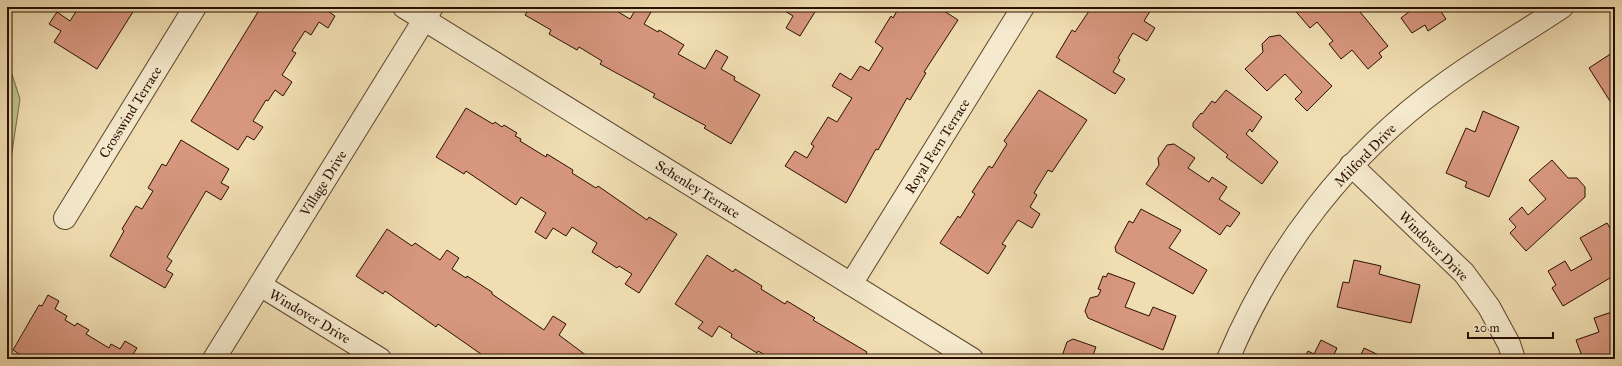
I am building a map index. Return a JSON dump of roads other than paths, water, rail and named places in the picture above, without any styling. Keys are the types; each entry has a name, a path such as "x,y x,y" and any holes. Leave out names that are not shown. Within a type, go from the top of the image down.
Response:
{"street":[{"name":"Crosswind Terrace","path":"65,218 195,7"},
{"name":"Schenley Terrace","path":"404,7 428,13 851,284 972,359"},
{"name":"Royal Fern Terrace","path":"851,284 1023,7"},
{"name":"Milford Drive","path":"1228,359 1242,325 1273,268 1310,214 1352,165 1396,122 1443,84 1562,7"},
{"name":"Village Drive","path":"214,359 428,13"},
{"name":"Windover Drive","path":"1352,165 1464,273 1489,307 1509,344 1514,359"},
{"name":"Windover Drive","path":"260,285 380,359"}]}
